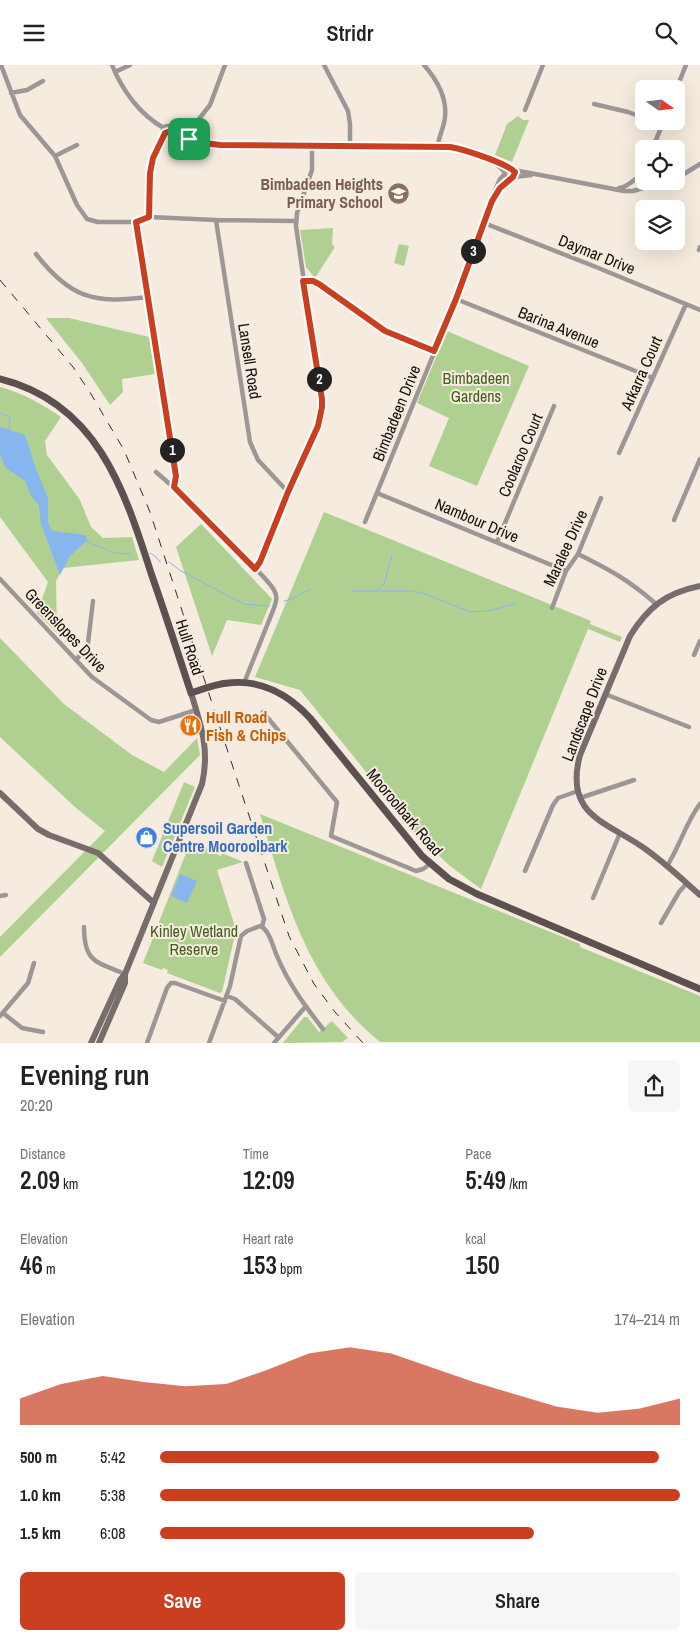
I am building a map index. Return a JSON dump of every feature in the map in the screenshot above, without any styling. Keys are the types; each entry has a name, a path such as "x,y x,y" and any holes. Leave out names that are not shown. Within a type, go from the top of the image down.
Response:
{"main road":[{"name":"Hull Road","path":"0,379 30,389 51,401 85,430 107,461 120,484 133,519 191,693"},
{"name":"Mooroolbark Road","path":"191,693 224,683 244,683 273,690 288,698 302,709 430,864 449,879 463,888 700,989"}],"street":[{"path":"1,65 22,120 55,156 77,205 87,219 98,222 136,222 149,217 296,221"},
{"path":"112,65 124,88 136,104 149,118 164,128 163,131 204,143 459,148 498,164 506,177 512,178 535,174"},
{"path":"115,72 130,65"},
{"path":"189,139 195,124 210,105 225,65"},
{"path":"324,65 348,111 350,146"},
{"path":"424,65 435,80 444,100 445,118 438,139 438,147"},
{"path":"525,110 543,65"},
{"path":"680,80 686,65"},
{"path":"11,93 27,90 43,81"},
{"path":"594,104 635,115"},
{"path":"149,217 151,165 168,132"},
{"path":"55,156 77,145"},
{"path":"255,569 260,562 288,492 318,426 322,407 296,221 311,174 312,146"},
{"path":"491,160 501,162 512,169 535,174 615,189 636,190"},
{"path":"685,173 700,163"},
{"path":"505,173 507,169 512,169"},
{"path":"512,169 515,174 512,178"},
{"name":"Bimbadeen Drive","path":"364,522 378,493 456,299 500,179 505,173"},
{"name":"Bimbadeen Drive","path":"492,201 500,188 512,178"},
{"path":"615,189 624,187 635,181"},
{"name":"Lansell Road","path":"216,220 250,442 258,460 288,492"},
{"path":"136,222 176,476 174,487"},
{"name":"Daymar Drive","path":"484,223 700,310"},
{"path":"36,254 56,277 67,286 84,294 110,300 148,297"},
{"path":"303,281 313,281 319,284 385,331 434,351"},
{"name":"Barina Avenue","path":"456,299 653,378"},
{"name":"Arkarra Court","path":"619,453 686,304"},
{"name":"Coolaroo Court","path":"497,542 554,406"},
{"path":"674,520 700,459"},
{"path":"154,472 174,487 255,569 273,589 277,598 244,683"},
{"name":"Nambour Drive","path":"378,493 566,571"},
{"name":"Maralee Drive","path":"552,608 566,571 578,555 601,498"},
{"path":"578,555 615,572 637,586 656,603"},
{"name":"Greenslopes Drive","path":"0,579 92,677 154,721 158,722 196,710"},
{"name":"Landscape Drive","path":"579,795 577,768 580,755 630,636 638,622 656,603 672,594 700,586"},
{"path":"76,660 88,643 93,601"},
{"path":"694,655 700,641"},
{"name":"Hull Road","path":"91,1043 125,974 198,797 206,771 204,737 191,693"},
{"path":"605,694 689,727"},
{"path":"263,712 337,802 331,836 416,871 430,864"},
{"path":"526,871 553,805 558,798 579,795 634,780"},
{"path":"0,793 38,829 98,853 154,903"},
{"path":"579,795 595,818 645,849 668,866 700,895"},
{"path":"668,866 683,837 691,816 700,803"},
{"path":"593,898 620,833"},
{"path":"246,863 264,919 262,927"},
{"path":"661,923 679,892 687,883"},
{"path":"0,896 6,895"},
{"path":"84,927 86,949 92,958 99,964 125,974"},
{"path":"209,1043 226,999 241,936 247,931 262,927"},
{"path":"262,927 266,929 281,965 306,1007 323,1029"},
{"path":"34,963 28,983 2,1014 22,1028 43,1032"},
{"name":"Hull Road","path":"100,1043 125,983 125,974"},
{"path":"147,1043 167,988 171,983 226,999 235,999 278,1037"},
{"path":"274,1043 306,1007"}],"green space":[{"path":"518,116 523,120 529,120 512,162 495,155 507,124"},
{"path":"333,228 332,244 335,247 315,278 306,267 300,230"},
{"path":"399,244 409,246 404,266 394,263"},
{"path":"46,318 69,318 149,337 155,374 122,379 123,392 110,405 82,363"},
{"name":"Bimbadeen Gardens","path":"447,331 529,366 477,486 429,466 449,418 417,403"},
{"path":"0,387 32,399 61,417 45,441 47,455 80,500 91,527 103,538 132,537 139,560 63,568 56,581 57,633 37,613 48,582 0,517"},
{"path":"324,512 591,621 590,624 622,637 620,642 588,629 481,889 450,866 416,834 300,690 255,677"},
{"path":"201,524 272,599 261,625 227,620 212,656 176,547"},
{"path":"0,638 64,704 132,755 164,772 197,738 200,755 0,957 0,937 105,831 76,808 0,737"},
{"path":"184,782 195,787 162,867 152,861"},
{"path":"260,814 580,944 580,947 700,996 700,1042 380,1042 355,1019 334,994 317,967 302,938 290,908"},
{"name":"Kinley Wetland Reserve","path":"198,844 219,852 218,855 221,856 222,853 243,862 217,870 236,930 222,992 220,993 167,973 168,970 163,968 162,970 143,963 188,848"},
{"path":"304,1017 307,1017 319,1032 332,1021 348,1038 342,1042 283,1043"}],"water":[{"path":"0,427 25,435 48,498 48,522 52,531 86,535 87,540 70,556 60,575 41,524 39,505 31,496 25,481 5,467 0,454"},
{"path":"180,874 197,881 187,903 171,896"}],"waterway":[{"path":"0,413 10,417 9,430"},
{"path":"86,541 114,553 130,554"},
{"path":"150,553 160,562"},
{"path":"377,590 384,584 392,555"},
{"path":"169,562 181,571 244,604 269,606"},
{"path":"284,601 310,590"},
{"path":"352,591 411,591 422,593 471,612 487,611 514,604"}],"railway":[{"path":"0,280 73,367 124,450 150,512 289,936 314,984 335,1012 363,1043"}],"place":[{"name":"Bimbadeen Heights Primary School","path":"399,193"},
{"name":"Hull Road Fish & Chips","path":"190,726"},
{"name":"Supersoil Garden Centre Mooroolbark","path":"147,837"}],"route":[{"path":"171,131 189,139 220,145 450,147 501,162 515,172 513,177 500,188 492,201 456,299 434,351 385,331 319,284 313,281 303,281 322,399 321,416 260,562 255,569 174,487 176,476 136,222 149,217 150,173 153,158 165,133 168,134 171,131"}]}
